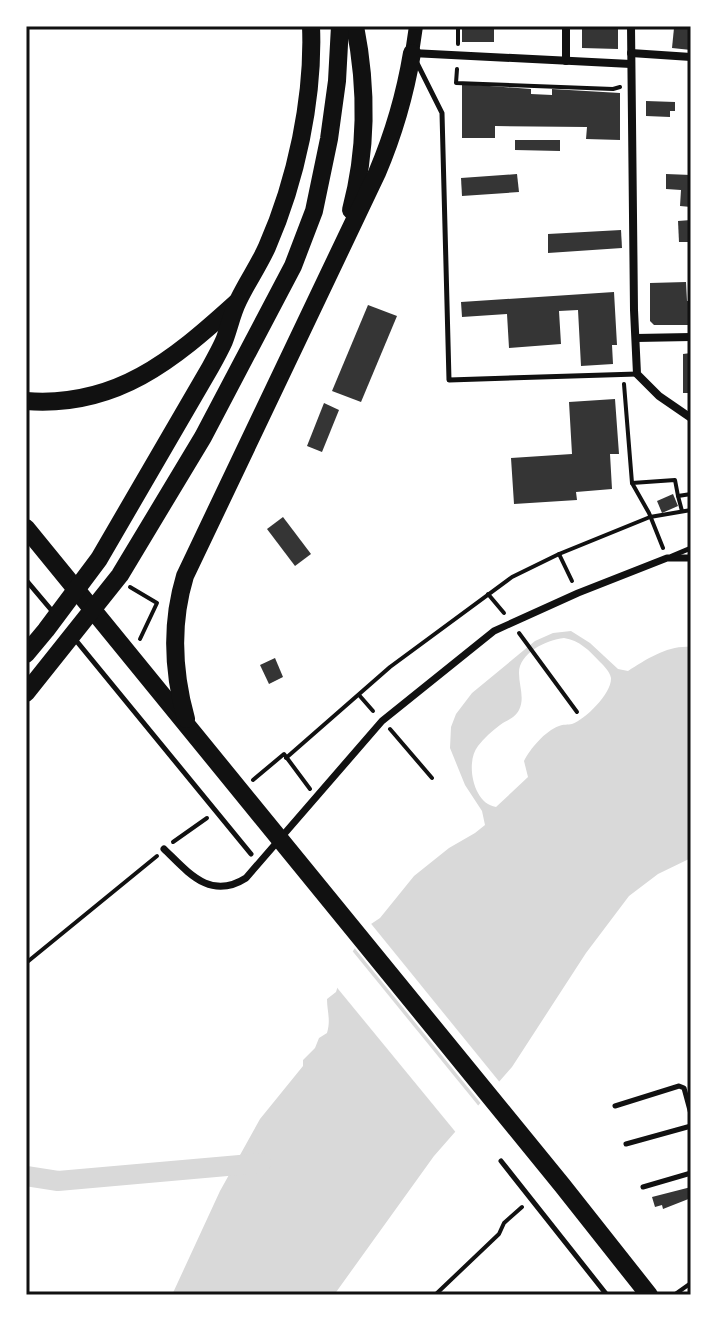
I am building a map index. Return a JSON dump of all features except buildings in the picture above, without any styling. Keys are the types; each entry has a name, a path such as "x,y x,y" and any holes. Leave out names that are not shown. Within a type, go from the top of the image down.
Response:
{"main road":[{"path":"26,654 99,559 223,344 238,302 267,246 290,182 307,98 311,26"},
{"path":"26,693 120,575 217,411 293,266 317,202 335,106 340,26"},
{"path":"334,266 355,194 361,152 363,83 355,26"},
{"path":"190,729 175,657 176,617 182,584 377,173 402,104 412,53"},
{"path":"26,401 73,399 125,385 177,354 238,302"},
{"path":"26,528 125,638 190,729 646,1291"}],"street":[{"path":"416,26 412,53 631,64"},
{"path":"566,26 566,61"},
{"path":"631,26 637,374 659,396 691,418"},
{"path":"631,53 691,57"},
{"path":"636,338 691,337"},
{"path":"164,849 197,880 210,886 237,883 246,878 382,721 494,631 667,558 691,558"}],"lane":[{"path":"412,53 442,113 449,380 637,374"},
{"path":"193,398 217,411"},
{"path":"667,558 691,548"},
{"path":"26,580 251,854"},
{"path":"615,1106 679,1086 684,1088 691,1114"},
{"path":"626,1144 691,1126"},
{"path":"501,1161 607,1295"},
{"path":"643,1187 691,1173"}],"path":[{"path":"458,26 458,45"},
{"path":"457,69 456,83 620,87"},
{"path":"632,483 675,480 682,511"},
{"path":"678,496 691,494"},
{"path":"641,497 663,548"},
{"path":"286,758 390,667 512,577 650,517 691,510"},
{"path":"559,554 578,593"},
{"path":"125,638 140,639 157,603 128,586"},
{"path":"488,594 505,615"},
{"path":"512,623 577,712"},
{"path":"359,695 432,778"},
{"path":"251,782 284,754 316,797"},
{"path":"26,963 206,817"},
{"path":"435,1295 499,1234 504,1223 523,1208"},
{"path":"674,1295 691,1283"}],"shaded area":[{"path":"571,631 590,643 618,669 628,671 666,651 691,647 691,858 658,874 629,896 586,953 512,1067 434,1156 334,1295 172,1295 220,1191 260,1119 303,1066 303,1060 315,1048 319,1038 327,1033 327,999 336,992 345,963 371,924 380,918 414,876 485,825 482,811 465,785 450,748 451,727 456,714 472,693 535,641 553,633","holes":["557,639 569,639 588,650 607,669 611,678 607,691 584,717 572,724 554,728 543,736 524,761 528,777 496,807 488,804 477,791 474,781 474,753 488,735 519,710 522,696 520,666 528,654"]}],"pier":[{"path":"368,920 502,1085 483,1106 352,945"},
{"path":"350,948 481,1109 458,1135 334,984 341,961"}],"waterway":[{"path":"26,1176 58,1181 261,1163"}]}
